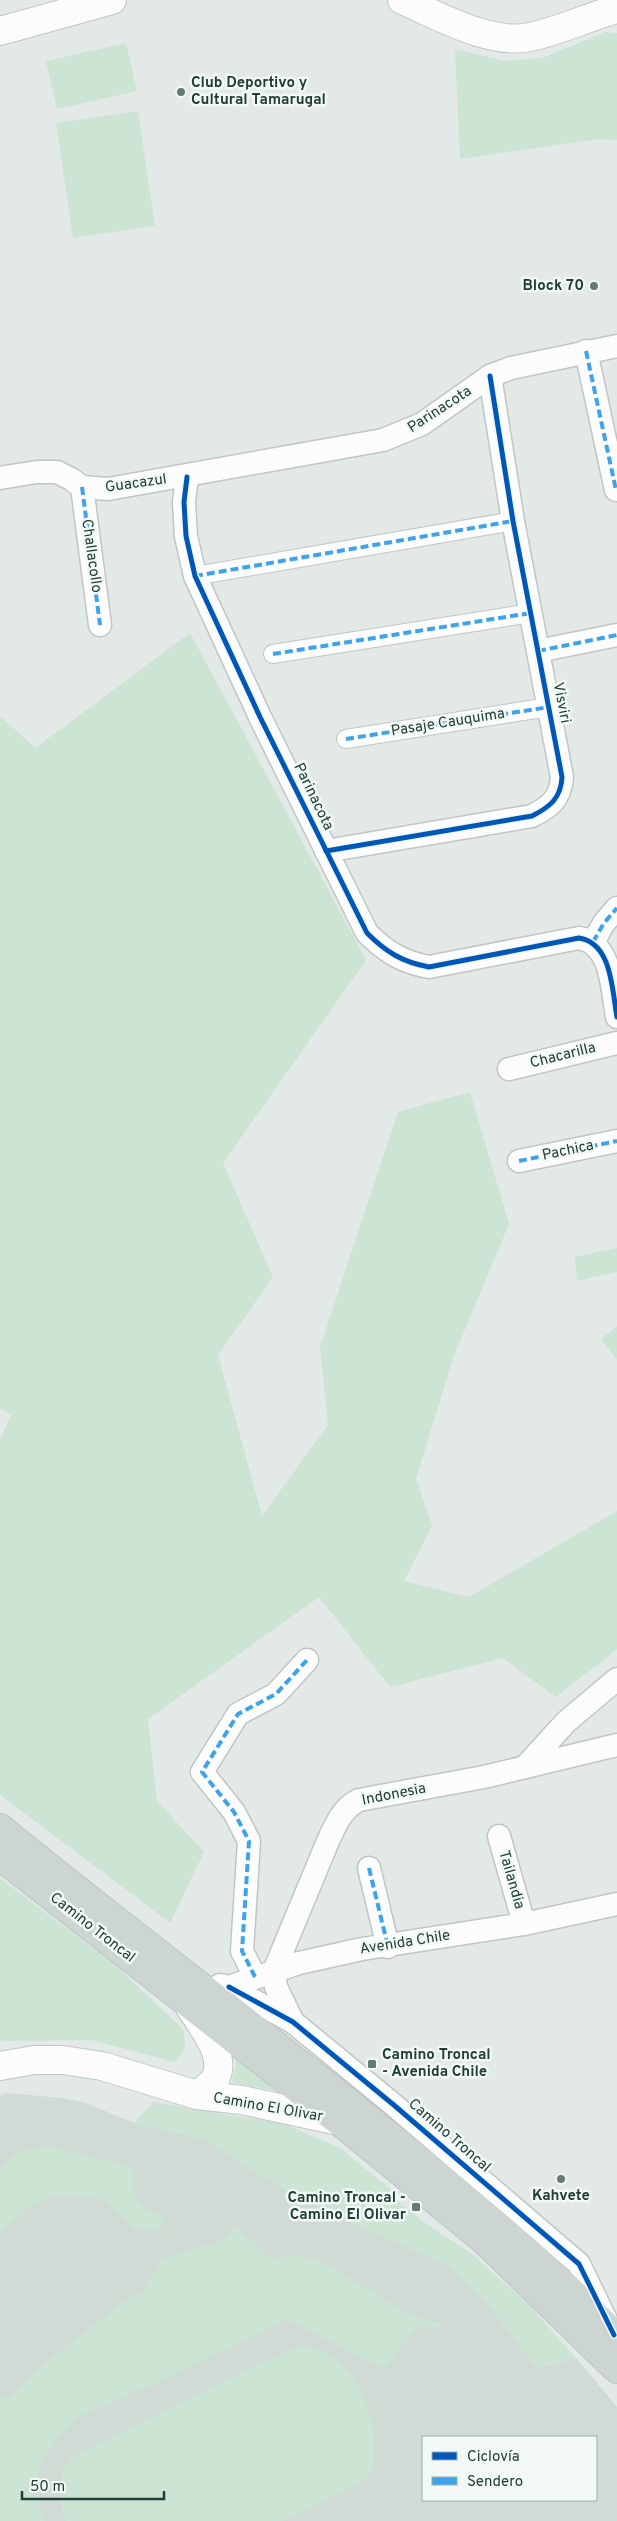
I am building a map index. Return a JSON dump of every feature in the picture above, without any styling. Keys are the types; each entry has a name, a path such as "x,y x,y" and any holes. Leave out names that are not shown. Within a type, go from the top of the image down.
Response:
{"main road":[{"path":"0,31 112,0"},
{"path":"402,0 470,29 501,38 528,38 617,9"},
{"name":"Camino Troncal","path":"0,1828 339,2121 484,2240 617,2369"},
{"name":"Camino Troncal","path":"0,1856 192,1993 327,2084 528,2251 616,2337"},
{"name":"Camino El Olivar","path":"192,1993 216,2052 218,2065 214,2080 197,2095"},
{"name":"Camino El Olivar","path":"0,2066 34,2060 63,2060 102,2066 197,2095 242,2100 339,2121"}],"street":[{"name":"Parinacota","path":"593,942 579,938 429,967 408,963 380,946 367,933 195,576 186,536 184,502 187,477 383,440 403,434 422,424 490,376 512,368 617,346"},
{"path":"586,351 616,490"},
{"name":"Visviri","path":"326,851 532,816 547,809 558,797 562,777 513,521 490,376"},
{"name":"Guacazul","path":"0,478 37,472 56,472 82,487 108,489 187,477"},
{"name":"Challacollo","path":"82,487 100,625"},
{"path":"195,576 513,521"},
{"path":"273,654 531,613"},
{"path":"538,651 617,634"},
{"name":"Pasaje Cauquima","path":"346,739 549,707"},
{"path":"617,908 604,923 593,942 606,962 617,1017"},
{"name":"Chacarilla","path":"509,1069 617,1043"},
{"name":"Pachica","path":"519,1161 617,1141"},
{"name":"Camino Troncal","path":"293,2022 276,1987 242,1951 249,1841 234,1812 202,1772 238,1714 276,1694 307,1660"},
{"path":"524,1767 566,1722 617,1679"},
{"name":"Indonesia","path":"264,1974 338,1820 351,1804 617,1745"},
{"name":"Tailandia","path":"499,1836 524,1924"},
{"path":"370,1868 388,1947"},
{"name":"Avenida Chile","path":"229,1987 264,1974 362,1949 388,1947 524,1924 617,1904"},
{"path":"192,1993 229,1987"},
{"name":"Camino Troncal","path":"229,1987 293,2022 402,2112 579,2264 616,2337"}],"shaded area":[{"path":"6,2093 63,2098 86,2103 134,2123 206,2139 251,2170 327,2211 447,2265 484,2299 537,2368 576,2358 617,2407 617,2521 0,2521 0,2095"}],"green space":[{"path":"605,32 617,33 617,140 599,139 460,159 455,49 505,61 543,58"},
{"path":"126,43 137,91 57,109 46,61"},
{"path":"138,111 155,226 73,238 56,123"},
{"path":"190,633 366,960 223,1163 273,1277 218,1355 262,1516 328,1425 320,1347 398,1112 470,1092 509,1224 453,1358 416,1479 432,1526 404,1581 469,1597 617,1511 617,1649 556,1697 503,1658 390,1687 319,1597 148,1719 157,1801 204,1852 170,1923 0,1795 0,1440 11,1415 0,1408 0,716 35,748"},
{"path":"617,1248 617,1272 577,1281 575,1257"},
{"path":"617,1326 617,1360 601,1339"},
{"path":"0,1878 117,1967 184,2030 185,2049 175,2062 91,2040 0,2041"},
{"path":"237,2058 281,2092 232,2082"},
{"path":"153,2102 285,2124 340,2148 389,2188 400,2203 425,2223 472,2254 529,2305 576,2358 537,2368 484,2299 447,2265 327,2211 251,2170 206,2139 134,2123"},
{"path":"51,2147 133,2169 133,2187 138,2200 149,2210 165,2218 160,2231 135,2229 103,2199 57,2196 31,2205 0,2234 0,2170 16,2152"},
{"path":"236,2226 274,2261 289,2254 320,2261 407,2313 445,2326 415,2330 385,2367 360,2357 285,2320 158,2382 80,2416 55,2439 42,2462 35,2486 45,2521 0,2521 0,2397 9,2397 46,2362 119,2305 144,2290 163,2258 190,2249 217,2244"},
{"path":"299,2345 321,2350 328,2354 341,2364 362,2392 369,2410 375,2446 373,2464 368,2479 282,2521 66,2521 60,2495 60,2486 64,2469 75,2455"}],"marked path":[{"path":"586,351 616,490"},
{"path":"82,487 100,625"},
{"path":"195,576 513,521"},
{"path":"273,654 531,613"},
{"path":"538,651 617,635"},
{"path":"346,739 549,707"},
{"path":"593,942 604,923 617,908"},
{"path":"519,1161 617,1141"},
{"path":"255,1977 242,1951 249,1841 234,1812 202,1772 238,1714 276,1694 307,1660"},
{"path":"369,1868 388,1947"}],"cycle path":[{"path":"326,851 532,816 549,805 559,791 562,777 513,521 490,376"},
{"path":"187,477 184,502 186,536 195,576 260,717 367,933 381,946 395,955 429,967 579,938 590,942 604,958 611,981 617,1017"},
{"path":"229,1987 293,2022 395,2106 579,2264 614,2335"}],"place":[{"name":"Club Deportivo y Cultural Tamarugal","path":"181,92"},
{"name":"Block 70","path":"594,286"},
{"name":"Camino Troncal - Avenida Chile","path":"372,2064"},
{"name":"Kahvete","path":"561,2179"},
{"name":"Camino Troncal - Camino El Olivar","path":"416,2207"}]}
